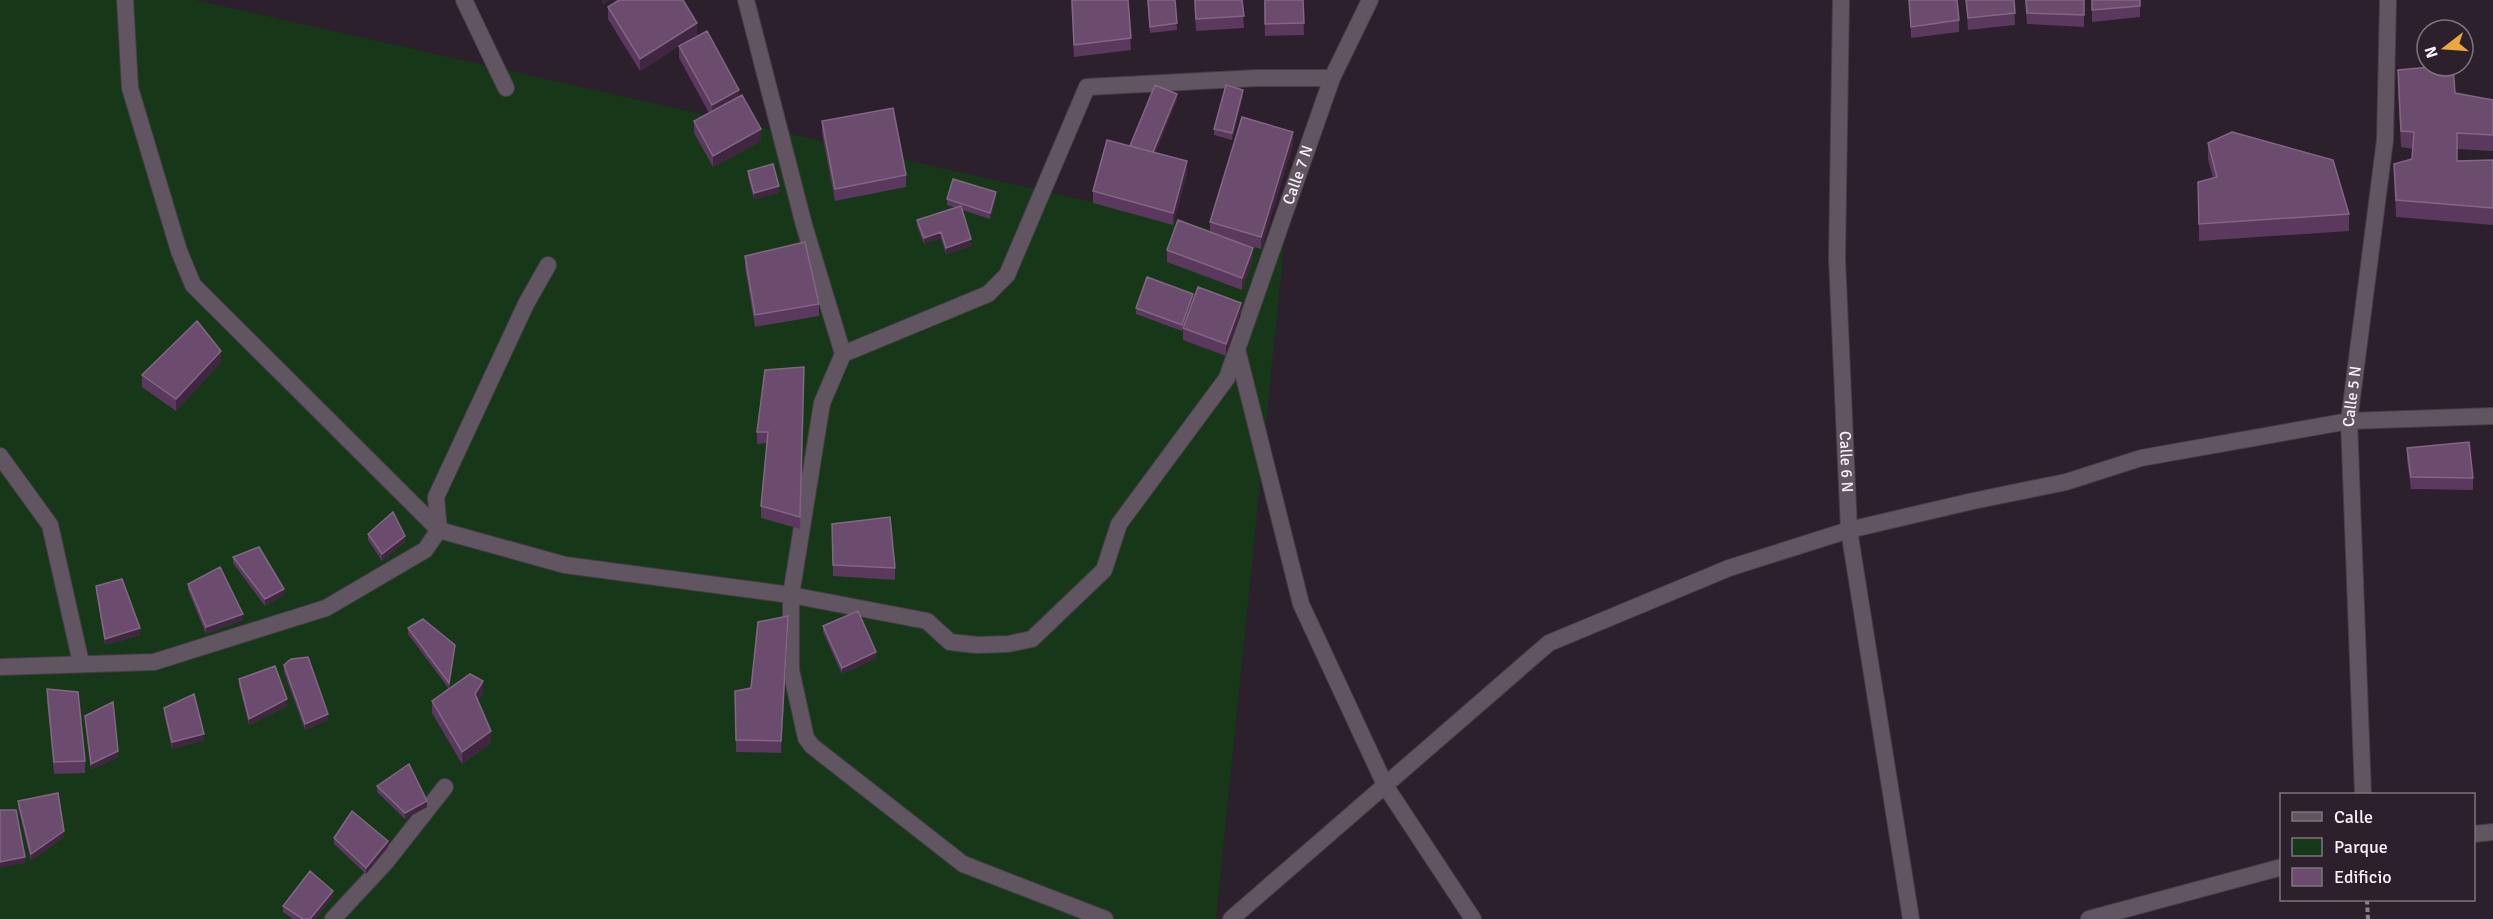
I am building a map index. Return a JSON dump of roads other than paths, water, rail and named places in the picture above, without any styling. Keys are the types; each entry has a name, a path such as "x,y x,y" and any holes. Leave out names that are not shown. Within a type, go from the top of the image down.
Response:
{"street":[{"path":"125,0 130,88 179,251 192,285 439,531"},
{"path":"464,0 506,88"},
{"path":"746,0 801,213 843,354 822,403 791,595 791,670 807,738 812,746 963,864 1105,919"},
{"name":"Calle 7 N","path":"439,531 565,564 791,595 927,621 950,642 977,645 1008,644 1032,639 1104,570 1119,524 1227,378 1238,353 1332,78 1370,0"},
{"name":"Calle 6 N","path":"1841,0 1837,259 1849,530 1911,919"},
{"name":"Calle 5 N","path":"2363,793 2349,421 2385,140 2388,0"},
{"path":"843,354 988,294 1007,275 1087,87 1257,78 1332,78"},
{"path":"0,667 154,662 326,608 425,550 439,531 436,497 526,304 548,265"},
{"path":"1238,353 1301,604 1386,787 1473,919"},
{"path":"1231,919 1386,787 1549,643 1729,568 1849,530 2066,482 2141,458 2349,421 2493,416"},
{"path":"0,456 50,525 81,663"},
{"path":"333,919 386,862 445,787"},
{"path":"2475,834 2493,832"},
{"path":"2089,919 2280,868"}]}
